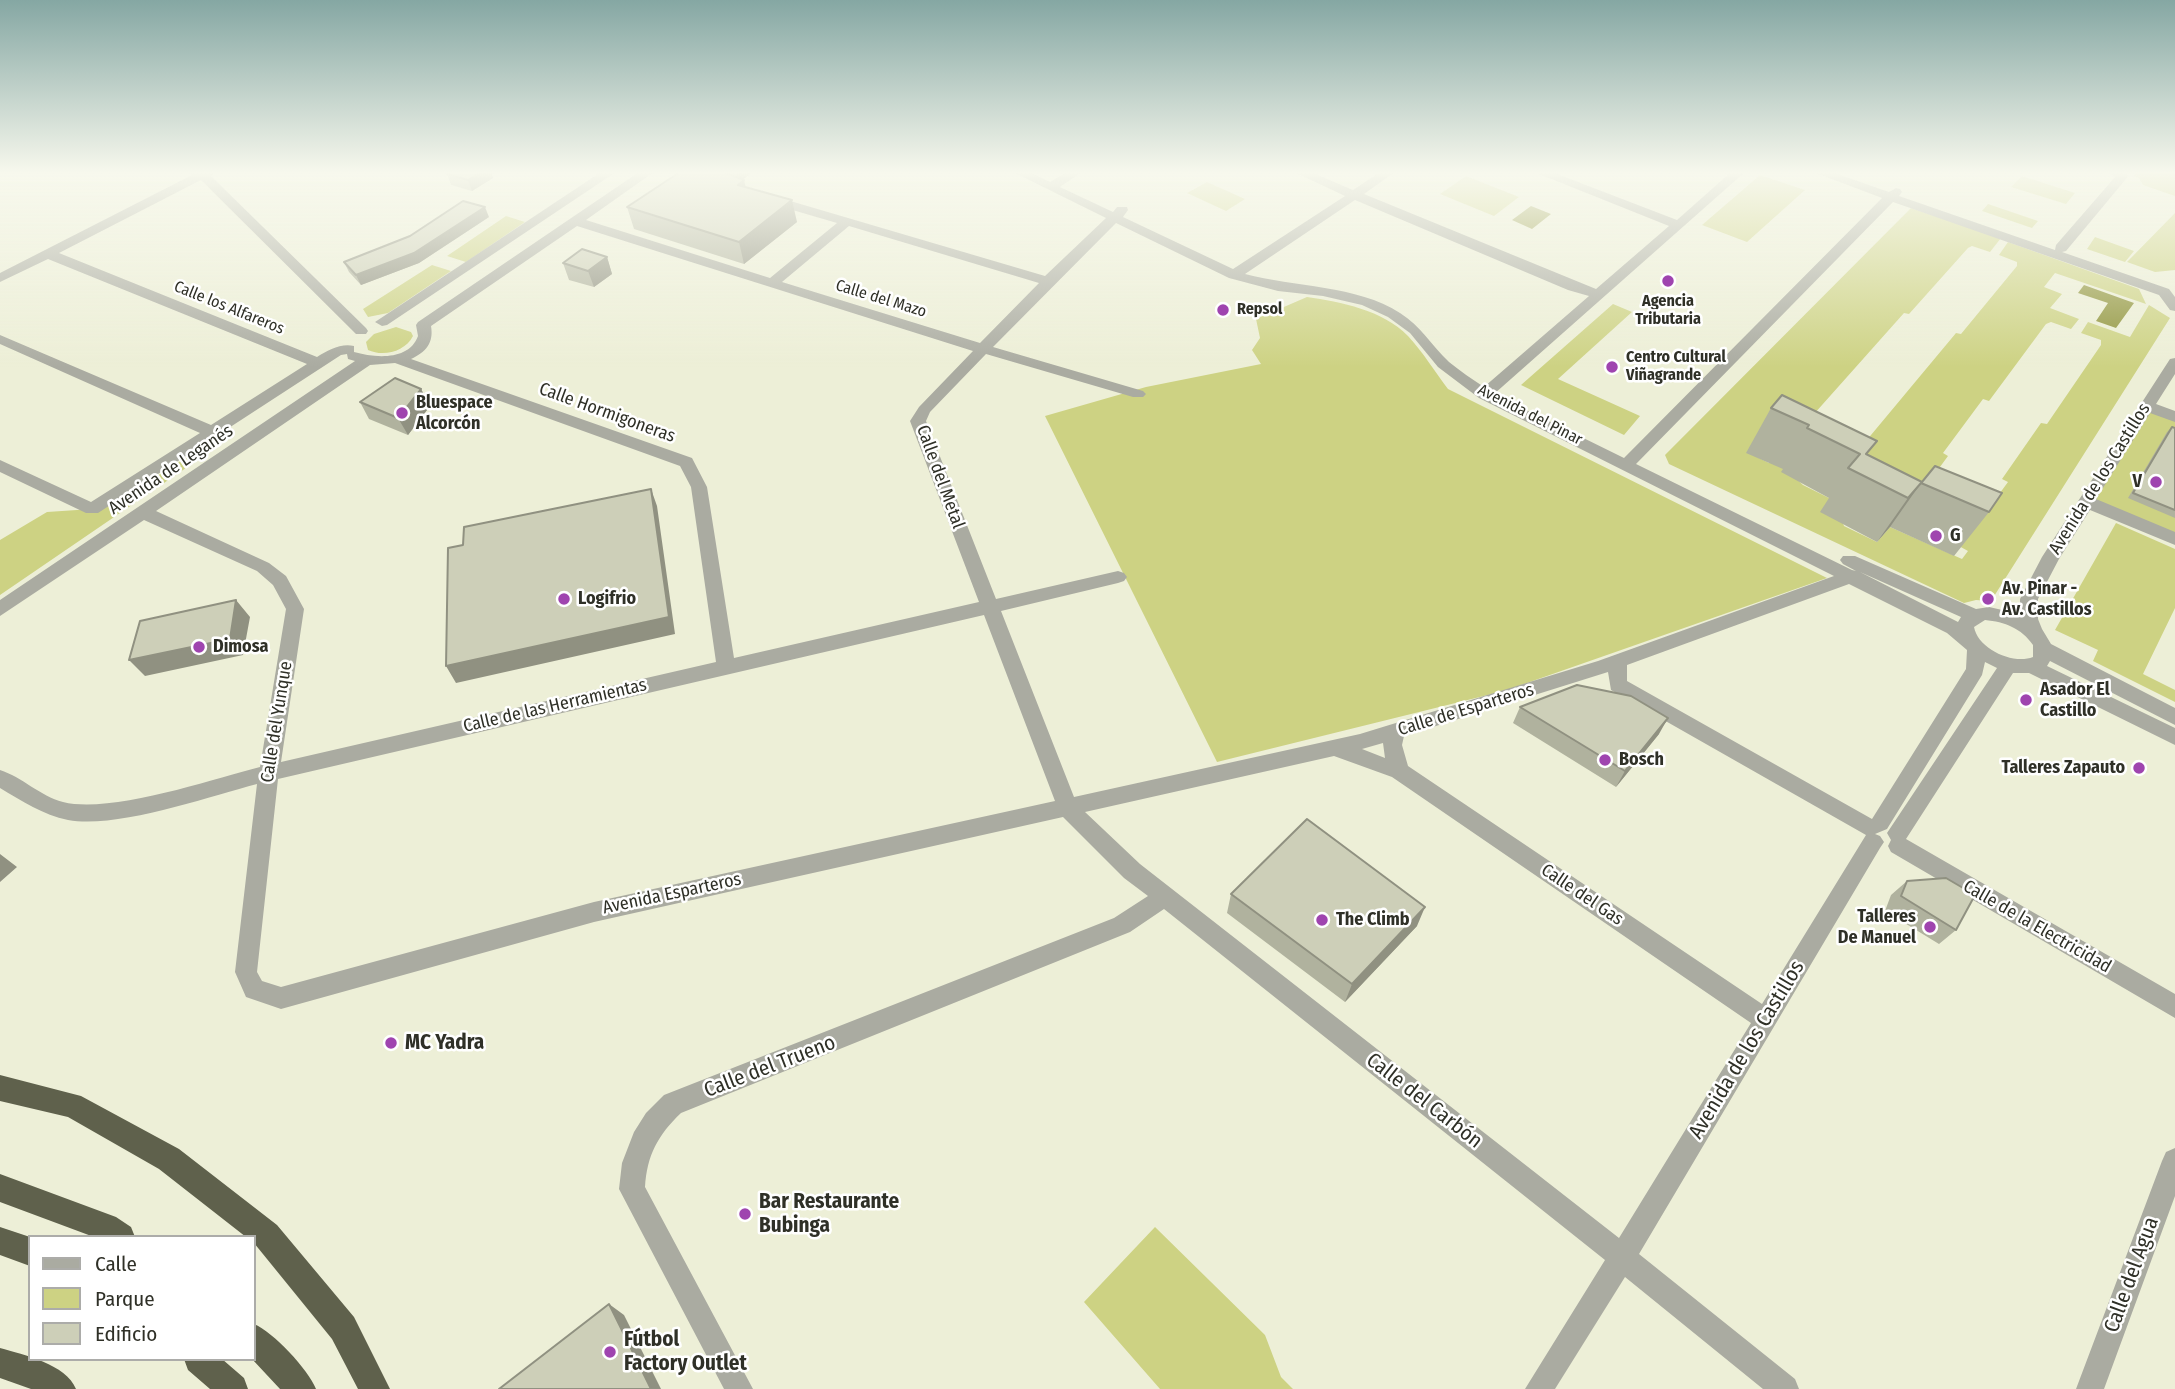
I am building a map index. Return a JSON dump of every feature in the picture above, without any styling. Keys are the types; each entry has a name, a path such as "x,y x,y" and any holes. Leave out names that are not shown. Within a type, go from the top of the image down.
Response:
{"highway":[{"path":"0,1088 72,1105 169,1159 267,1235 343,1328 375,1389"},
{"path":"0,1188 106,1227 118,1235"},
{"path":"0,1241 28,1251"},
{"path":"256,1341 301,1389"},
{"path":"201,1361 233,1389"},
{"path":"0,1363 35,1374 61,1389"}],"street":[{"path":"0,278 81,237"},
{"path":"266,237 361,331"},
{"path":"382,322 402,319 423,325 427,332 426,340 410,354 398,359 364,362 352,356 349,349 353,339 361,331 382,322 511,237"},
{"path":"423,325 553,237"},
{"name":"Calle del Mazo","path":"623,237 983,349 1138,394"},
{"path":"772,283 828,237"},
{"path":"897,237 1048,281"},
{"name":"Calle del Metal","path":"1068,808 918,421 924,410 1093,237"},
{"name":"Avenida del Pinar","path":"1167,237 1239,271 1350,288 1390,301 1411,312 1427,325 1455,359 1489,390 1631,460 1953,628 1971,644"},
{"path":"1239,271 1291,237"},
{"path":"1454,237 1573,287 1597,294"},
{"path":"1489,390 1665,237"},
{"path":"1631,460 1851,237"},
{"path":"2022,237 2171,286"},
{"path":"2026,237 2171,286"},
{"path":"2061,248 2070,237"},
{"name":"Calle los Alfareros","path":"48,254 318,363"},
{"path":"2171,286 2175,307"},
{"path":"0,339 212,432"},
{"name":"Avenida de Leganés","path":"0,465 92,509 318,363 339,350 349,349"},
{"name":"Calle Hormigoneras","path":"398,359 686,462 699,487 726,666"},
{"name":"Avenida de Leganés","path":"0,610 364,362"},
{"name":"Avenida de los Castillos","path":"2029,599 2085,501 2175,362"},
{"path":"2145,406 2175,417"},
{"name":"Avenida del Pinar","path":"1631,460 1973,615"},
{"path":"2085,501 2175,539"},
{"name":"Calle del Yunque","path":"144,513 263,567 280,581 295,609 269,773 246,972 254,989 281,998"},
{"name":"Calle de Esparteros","path":"1068,808 1395,732 1611,664 1853,576"},
{"name":"Calle de las Herramientas","path":"0,778 46,805 86,814 118,811 726,666 1118,577"},
{"path":"1996,614 2029,599 2029,619 2033,631 2045,649 2175,717"},
{"path":"1973,615 1996,614 2023,623 2033,631"},
{"name":"Avenida de los Castillos","path":"1539,1389 1765,1019 1883,834 1975,670 1971,644 1964,629 1966,621 1973,615"},
{"path":"1971,644 2008,666 2031,666 2039,663 2044,657 2045,649"},
{"path":"1611,664 1618,685"},
{"name":"Avenida de los Castillos","path":"1883,834 1913,814 2008,666"},
{"path":"2031,666 2175,737"},
{"name":"Calle de la Electricidad","path":"1577,675 1618,685 1883,834 2175,1007"},
{"path":"1395,732 1392,745 1399,771"},
{"name":"Calle del Gas","path":"1335,748 1399,771 1765,1019"},
{"name":"Calle del Carbón","path":"1068,808 1110,852 1163,897 1622,1257 1785,1389"},
{"name":"Avenida Esparteros","path":"281,998 594,912 1068,808"},
{"name":"Calle del Trueno","path":"740,1389 632,1189 633,1167 653,1121 673,1104 852,1035 1122,925 1163,897"},
{"name":"Calle del Agua","path":"2090,1389 2175,1161"}],"green space":[{"path":"475,237 503,237 466,262 447,256"},
{"path":"1733,237 1753,237 1747,242"},
{"path":"1882,237 2001,238 1990,252 1972,246 1968,248 1909,314 1904,313 1806,423 1805,427 1825,436 1798,460 1747,452 1769,463 1774,458 1803,485 1835,501 1844,526 1877,542 1890,527 1962,559 1968,551 1825,472 1835,441 1861,447 1956,333 1961,334 2017,266 2017,262 1999,255 2008,242 2139,289 2146,304 2055,273 2044,287 2062,294 2050,308 2079,319 2071,329 2051,322 2046,324 1989,401 1983,399 1943,453 1948,456 1937,471 1997,497 2008,482 2002,479 2041,423 2047,424 2101,345 2101,340 2081,333 2088,322 2130,337 2149,305 2170,318 1991,601 1976,600 1964,603 1669,464 1665,455"},
{"path":"2095,237 2134,251 2125,262 2087,249"},
{"path":"2152,237 2175,237 2175,270 2155,272 2127,262"},
{"path":"432,265 451,271 388,313 368,317 363,309"},
{"path":"1307,297 1361,309 1386,320 1408,336 1448,389 1827,578 1504,691 1217,762 1045,416 1146,387 1261,364 1252,350 1260,338 1256,319"},
{"path":"1613,304 1632,312 1558,379 1640,416 1624,435 1521,385"},
{"path":"396,327 411,332 413,336 405,346 387,353 368,350 366,342 374,334"},
{"path":"2145,406 2175,417 2175,539 2085,501"},
{"path":"187,457 202,457 0,595 0,540 47,512 92,509 116,502"},
{"path":"2116,523 2175,549 2175,608 2143,674 2175,690 2175,702 2093,661 2098,650 2055,630"},
{"path":"1155,1227 1265,1335 1281,1377 1293,1389 1160,1389 1084,1302"}],"shaded area":[{"path":"2084,285 2134,303 2116,328 2096,321 2108,303 2078,293"}],"building":[{"path":"408,237 439,237 414,253 356,275 344,262"},
{"path":"722,237 746,237 739,242"},
{"path":"582,249 607,257 588,271 563,263"},
{"path":"395,378 421,389 398,418 360,402"},
{"path":"1782,395 1877,441 1866,454 1922,482 1935,466 2002,493 1989,512 1921,483 1908,498 1848,468 1860,454 1807,428 1809,425 1771,408"},
{"name":"V","path":"2172,427 2175,428 2175,510 2133,493"},
{"name":"Logifrio","path":"651,489 669,617 446,666 448,548 463,545 464,527"},
{"path":"236,600 230,639 129,660 140,621"},
{"name":"Bosch","path":"1577,685 1631,696 1668,718 1625,771 1520,707"},
{"name":"The Climb","path":"1307,819 1425,907 1352,984 1231,894"},
{"path":"1946,878 1975,895 1956,930 1901,896 1907,881"},
{"name":"Fútbol Factory Outlet","path":"609,1304 651,1389 499,1389"}],"place":[{"name":"Agencia Tributaria","path":"1668,281"},
{"name":"Repsol","path":"1223,310"},
{"name":"Centro Cultural Viñagrande","path":"1612,367"},
{"name":"Bluespace Alcorcón","path":"402,413"},
{"name":"V","path":"2156,482"},
{"name":"G","path":"1936,536"},
{"name":"Logifrio","path":"564,599"},
{"name":"Av. Pinar - Av. Castillos","path":"1988,599"},
{"name":"Dimosa","path":"199,647"},
{"name":"Asador El Castillo","path":"2026,700"},
{"name":"Bosch","path":"1605,760"},
{"name":"Talleres Zapauto","path":"2139,768"},
{"name":"The Climb","path":"1322,920"},
{"name":"Talleres De Manuel","path":"1930,927"},
{"name":"MC Yadra","path":"391,1043"},
{"name":"Bar Restaurante Bubinga","path":"745,1214"},
{"name":"Fútbol Factory Outlet","path":"610,1352"}]}
